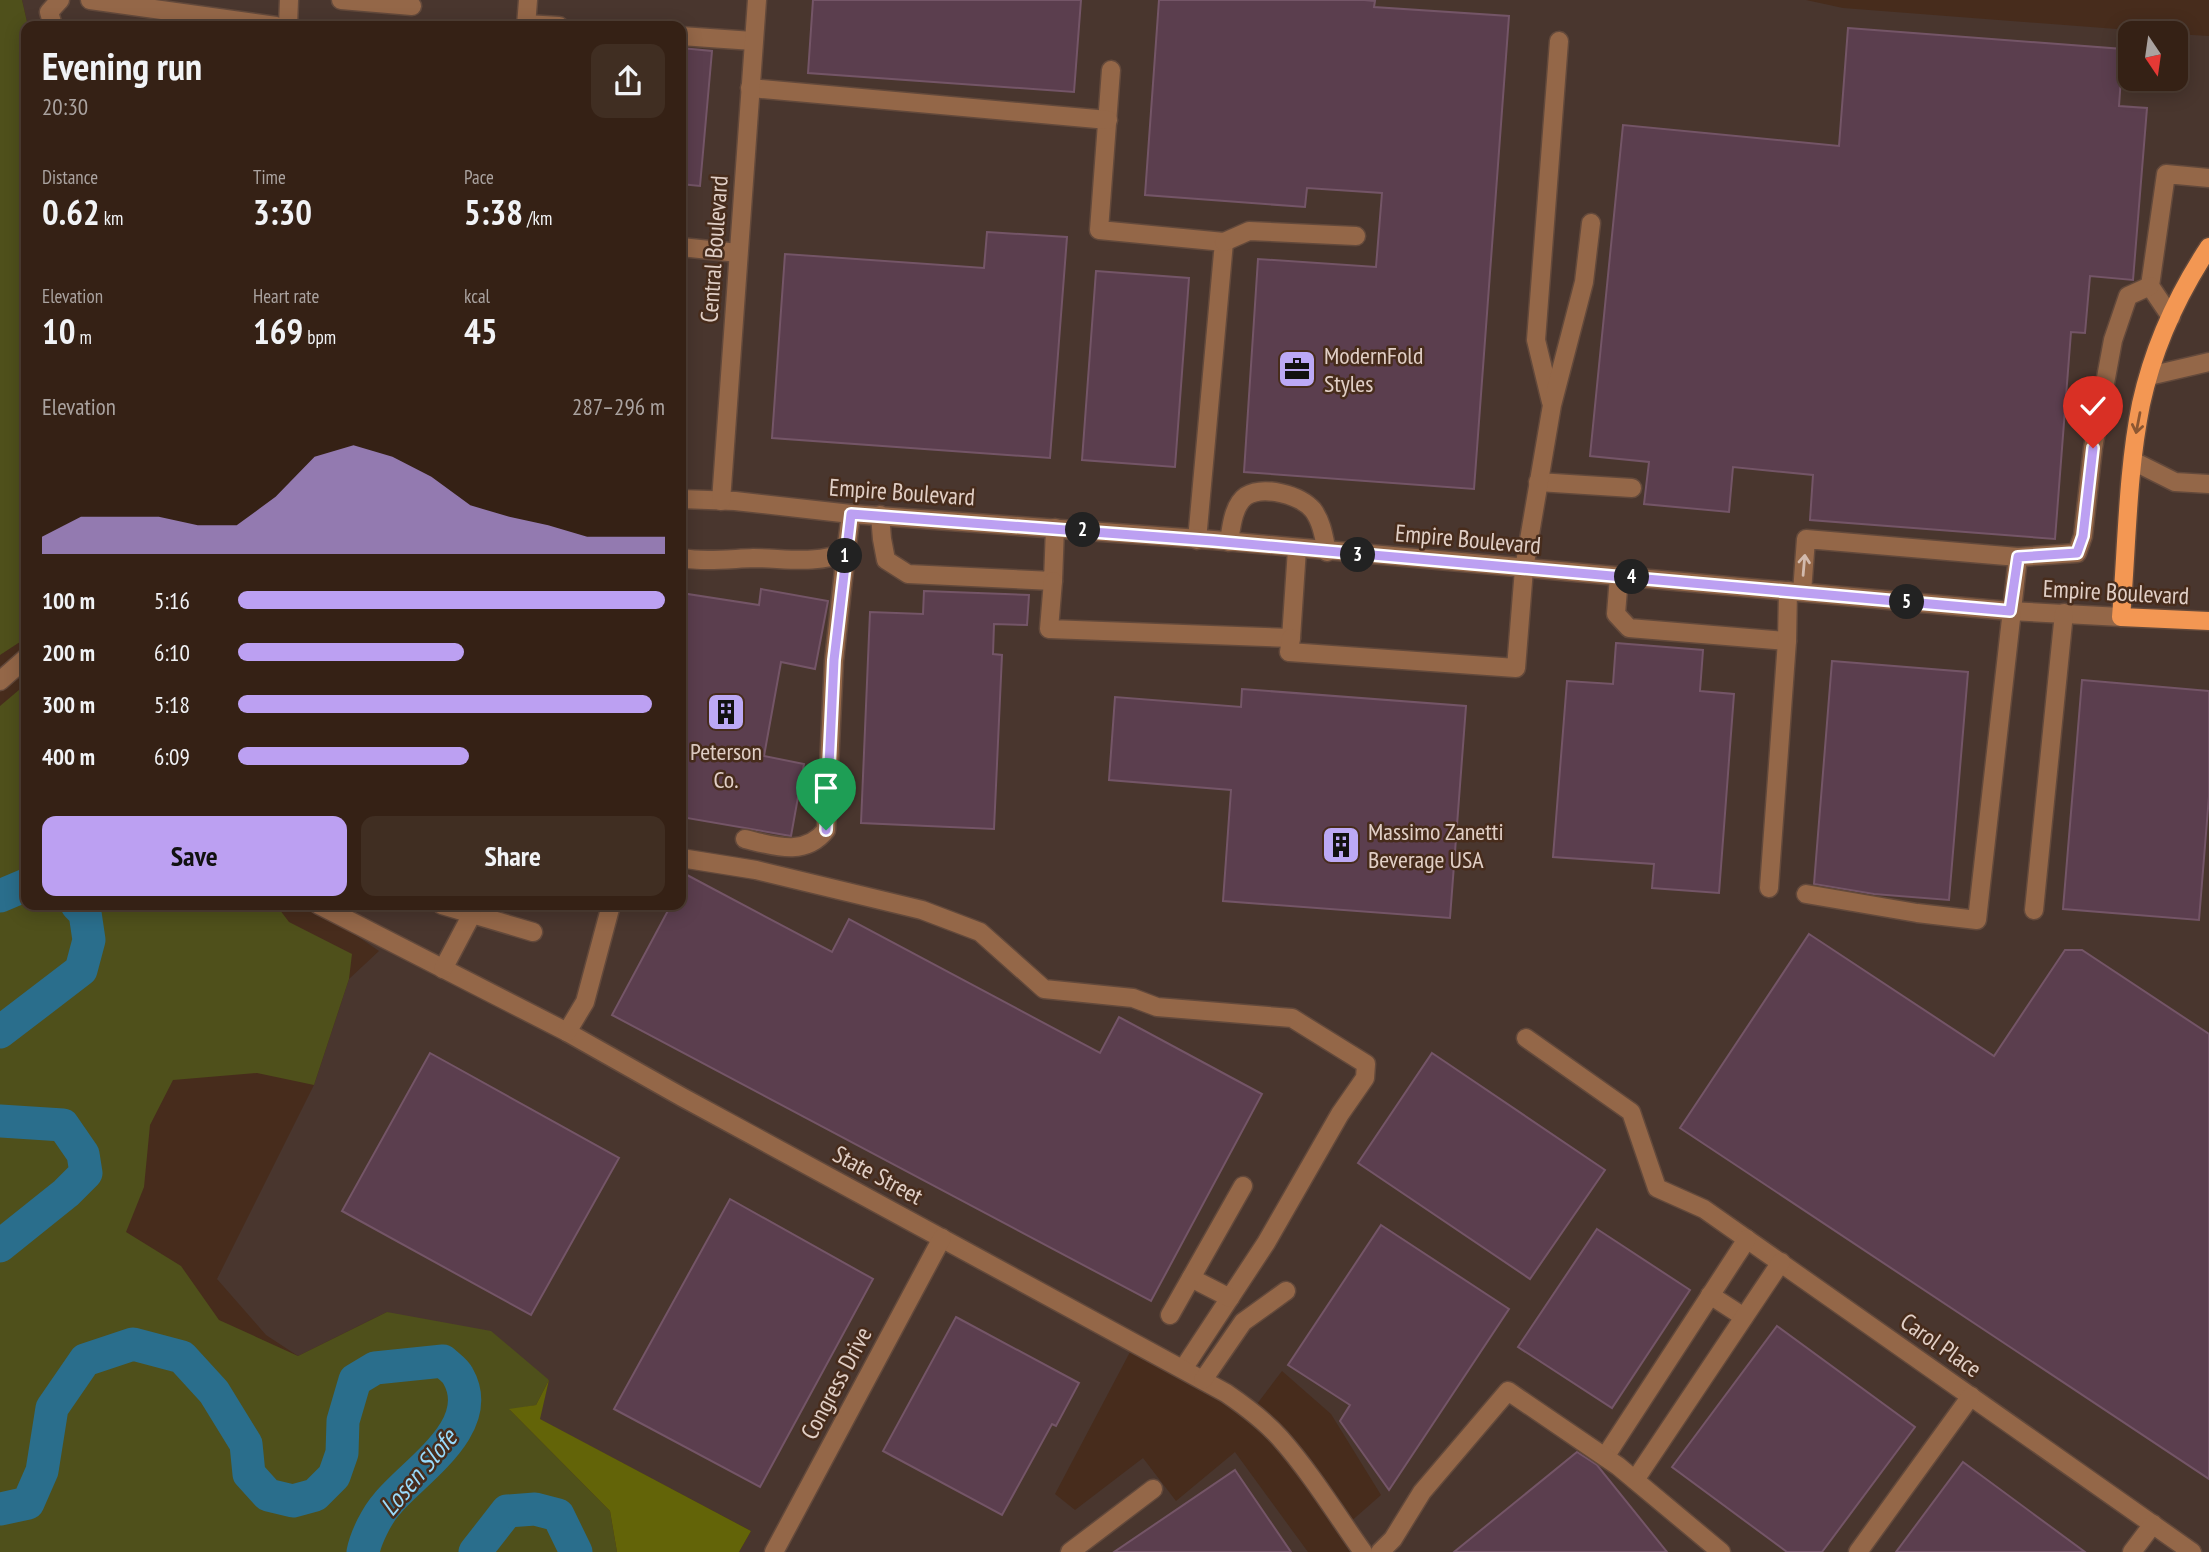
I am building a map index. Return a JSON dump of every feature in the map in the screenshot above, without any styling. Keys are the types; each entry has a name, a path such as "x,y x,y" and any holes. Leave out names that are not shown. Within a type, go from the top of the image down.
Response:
{"main road":[{"path":"2121,617 2137,425 2149,376 2171,317 2209,247"},
{"name":"Empire Boulevard","path":"2121,617 2209,621"}],"street":[{"path":"52,21 49,12 60,0"},
{"path":"90,0 240,21"},
{"path":"288,21 289,0"},
{"path":"341,0 412,6"},
{"path":"526,21 528,0"},
{"name":"Central Boulevard","path":"721,501 757,0"},
{"path":"686,36 753,41"},
{"path":"1552,405 1536,340 1559,41"},
{"path":"1111,70 1099,230 1224,242 1249,231 1356,236"},
{"path":"750,88 1108,120"},
{"path":"2171,317 2150,286 2166,174 2209,178"},
{"path":"1297,549 1289,652 1517,668 1524,569 1538,482 1552,405 1584,282 1591,223"},
{"path":"1197,540 1224,242"},
{"path":"686,248 738,253"},
{"path":"1769,888 1787,641 1806,538 2018,557 2077,553 2083,536 2093,448 2113,340 2128,296 2150,286"},
{"path":"2149,376 2209,362"},
{"path":"2133,461 2175,482 2209,484"},
{"path":"1538,482 1632,488"},
{"path":"1229,542 1238,506 1246,496 1263,491 1297,499 1312,509 1320,524 1327,552"},
{"name":"Empire Boulevard","path":"686,499 1229,542 2010,611 2121,617"},
{"path":"746,839 782,848 797,848 814,843 826,830 834,660 851,514"},
{"path":"880,515 881,539 886,560 908,574 1053,581"},
{"path":"1055,528 1049,629 1291,638"},
{"path":"686,559 809,561 833,558 846,552"},
{"path":"1806,894 1917,913 1977,919 2018,557"},
{"path":"1619,576 1616,614 1629,628 1787,641"},
{"path":"2034,910 2064,613"},
{"path":"0,681 21,662"},
{"path":"686,859 756,870 922,910 980,932 1044,989 1133,998 1157,1007 1292,1018 1366,1064 1364,1078 1340,1114 1266,1243 1183,1369"},
{"name":"State Street","path":"334,910 566,1032 1203,1380 1252,1411 1278,1436 1363,1552"},
{"path":"459,910 533,932"},
{"path":"566,1032 585,1002 610,910"},
{"path":"443,969 472,914"},
{"name":"Carol Place","path":"1526,1038 1631,1112 1657,1188 1704,1209 1747,1238 2192,1552"},
{"path":"1170,1315 1243,1186"},
{"name":"Congress Drive","path":"774,1552 942,1238"},
{"path":"1605,1457 1747,1238"},
{"path":"1635,1479 1781,1262"},
{"path":"1191,1278 1230,1298"},
{"path":"1203,1380 1243,1322 1286,1291"},
{"path":"1710,1295 1744,1317"},
{"path":"1380,1552 1393,1539 1422,1492 1508,1391 1635,1479 1721,1552"},
{"path":"1858,1552 1971,1396"},
{"path":"1070,1552 1153,1489"},
{"path":"2132,1552 2153,1524"}],"shaded area":[{"path":"0,0 22,0 27,21 21,21 21,641 0,655"},
{"path":"22,0 1806,0 1843,8 2118,29 2118,91 2188,91 2188,35 2209,36 2209,1552 1353,1552 1340,1531 1381,1495 1331,1414 1282,1371 1251,1412 1130,1352 1055,1494 1075,1510 1143,1458 1176,1501 1235,1452 1308,1552 739,1552 751,1531 539,1419 549,1380 387,1312 298,1356 266,1335 217,1279 314,1085 349,979 379,951 351,932 329,910 686,910 686,21 27,21"},
{"path":"21,688 21,910 280,910 289,922 352,954 349,979 314,1085 257,1073 173,1080 150,1125 144,1187 126,1232 181,1266 219,1320 298,1356 387,1312 491,1331 549,1380 536,1405 510,1410 610,1511 617,1552 0,1552 0,706"},
{"path":"549,1380 540,1419 751,1531 739,1552 617,1552 610,1511 509,1409 536,1405"}],"building":[{"path":"813,0 1081,0 1074,92 808,73"},
{"path":"1159,0 1364,0 1375,1 1374,7 1509,16 1474,489 1244,472 1258,259 1376,267 1382,193 1307,188 1305,207 1145,195"},
{"path":"1848,28 2118,49 2119,106 2147,108 2133,280 2090,276 2085,333 2071,332 2055,539 1810,520 1813,475 1733,467 1729,512 1644,504 1649,462 1590,456 1623,125 1839,146"},
{"path":"686,48 712,51 700,186 686,185"},
{"path":"987,232 1067,237 1050,458 772,438 785,254 984,268"},
{"path":"1096,271 1189,278 1175,467 1082,460"},
{"name":"Peterson Co.","path":"761,589 828,601 815,669 781,662 764,756 804,764 791,836 686,818 686,594 759,605"},
{"path":"924,591 1029,595 1027,625 994,624 993,654 1002,655 994,829 861,823 870,612 923,614"},
{"path":"1616,643 1703,650 1700,691 1734,694 1719,893 1652,888 1654,864 1553,857 1567,681 1613,684"},
{"path":"1832,661 1968,672 1949,900 1874,894 1814,884"},
{"path":"2082,680 2209,691 2209,796 2199,920 2063,909"},
{"name":"Massimo Zanetti Beverage USA","path":"1242,689 1466,706 1450,918 1223,901 1231,790 1109,780 1115,697 1241,707"},
{"path":"687,875 832,952 849,919 1100,1053 1119,1017 1262,1094 1151,1301 612,1015 668,910 686,910"},
{"path":"1809,934 1994,1056 2065,950 2082,950 2209,1034 2209,1479 1680,1128"},
{"path":"430,1053 619,1158 531,1315 342,1211"},
{"path":"1432,1053 1605,1170 1530,1279 1358,1163"},
{"path":"730,1199 873,1279 760,1487 614,1409"},
{"path":"1381,1225 1509,1309 1389,1490 1340,1421 1350,1405 1288,1365"},
{"path":"1597,1229 1690,1290 1612,1408 1518,1347"},
{"path":"956,1317 1079,1383 1056,1426 1052,1424 1002,1515 883,1451"},
{"path":"1777,1326 1915,1427 1822,1552 1787,1552 1672,1467"},
{"path":"1577,1452 1597,1465 1667,1552 1454,1552"},
{"path":"1963,1462 2085,1552 1896,1552"},
{"path":"1235,1470 1291,1552 1114,1552"}],"waterway":[{"name":"Losen Slofe","path":"0,896 21,887"},
{"name":"Losen Slofe","path":"0,1032 81,970 89,940 85,913 82,910"},
{"name":"Losen Slofe","path":"0,1121 63,1125 83,1154 86,1173 66,1193 0,1246"},
{"name":"Losen Slofe","path":"0,1509 28,1503 42,1471 52,1408 85,1360 133,1344 182,1357 214,1392 246,1444 249,1474 268,1495 293,1501 315,1495 334,1476 342,1453 343,1421 355,1380 375,1368 443,1361 458,1376 464,1395 463,1413 444,1447 383,1509 369,1533 363,1552"},
{"name":"Losen Slofe","path":"475,1552 507,1511 535,1509 558,1515 576,1552"}],"place":[{"name":"ModernFold Styles","path":"1297,369"},
{"name":"Peterson Co.","path":"726,712"},
{"name":"Massimo Zanetti Beverage USA","path":"1341,845"}],"route":[{"path":"826,830 834,660 851,514 1213,541 2010,611 2018,557 2077,553 2083,536 2093,448"}]}
